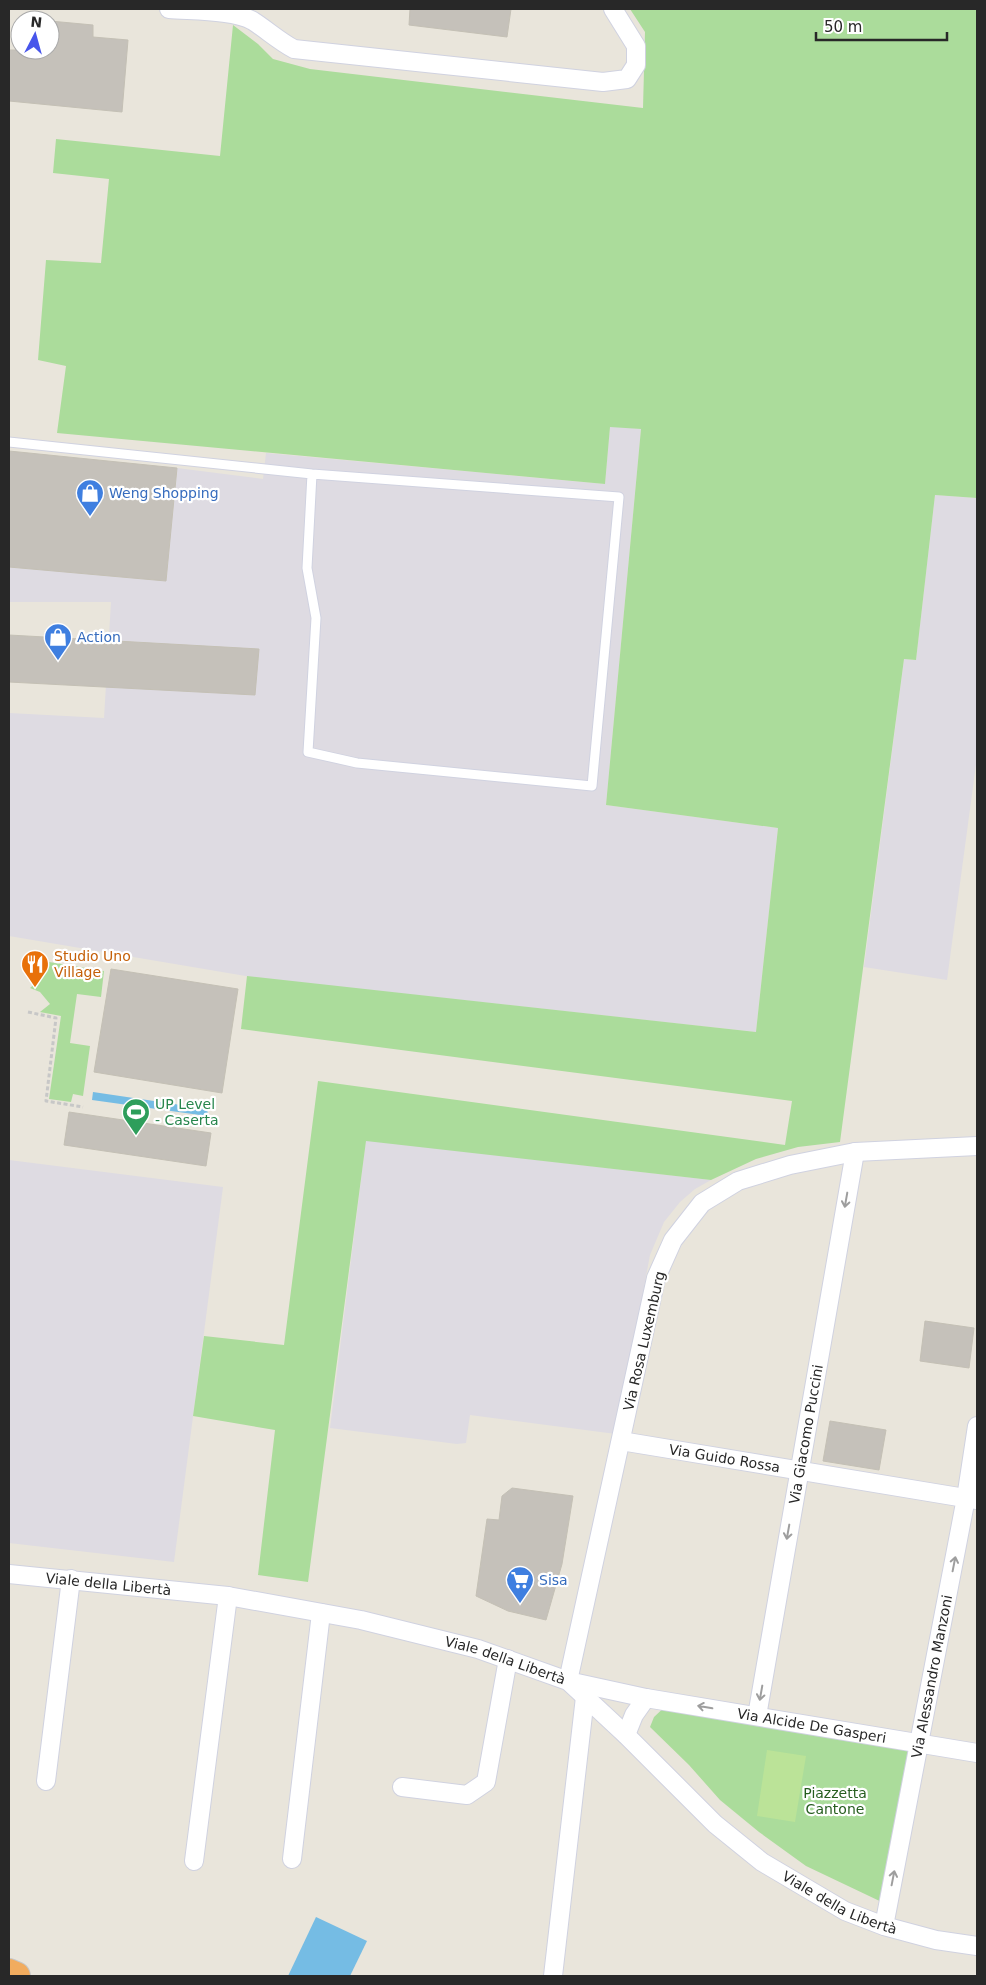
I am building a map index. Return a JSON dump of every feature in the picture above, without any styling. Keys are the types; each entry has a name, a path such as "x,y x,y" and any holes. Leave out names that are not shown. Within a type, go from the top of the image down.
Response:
{"highway":[{"path":"9,1972 16,1976"}],"street":[{"path":"169,9 236,15 252,20 279,41 294,49 603,82 627,79 636,65 636,46 613,9"},
{"name":"Via Rosa Luxemburg","path":"568,1681 656,1278 673,1240 702,1203 738,1181 790,1165 855,1152 977,1146"},
{"name":"Via Giacomo Puccini","path":"757,1716 798,1471 855,1152"},
{"name":"Via Alessandro Manzoni","path":"884,1926 920,1743 972,1499 977,1426"},
{"name":"Via Guido Rossa","path":"621,1441 972,1499"},
{"name":"Viale della Libertà","path":"9,1574 228,1596 320,1612 460,1644 568,1681 626,1735 715,1824 762,1862 845,1911 884,1926 936,1940 977,1946"},
{"path":"46,1781 71,1579"},
{"path":"194,1861 228,1596"},
{"path":"292,1859 320,1612"},
{"path":"402,1787 467,1795 486,1782 508,1659"},
{"name":"Via Alcide De Gasperi","path":"568,1681 646,1698 977,1753"},
{"path":"553,1976 585,1697"},
{"path":"626,1735 634,1715 646,1698"}],"lane":[{"path":"9,442 312,474 618,498 592,786 357,764 308,752 316,618 307,568 312,474"}],"path":[{"path":"28,1012 56,1018 46,1101 83,1107"}],"shaded area":[{"path":"610,426 641,429 606,805 778,828 756,1032 258,978 9,936 9,713 104,718 111,602 9,602 9,567 166,581 177,468 263,479 266,453 605,484"},
{"path":"935,495 977,498 977,757 947,980 864,967 904,659 916,660"},
{"path":"366,1140 711,1180 695,1189 680,1202 664,1222 650,1255 616,1434 470,1415 466,1443 457,1444 330,1428"},
{"path":"9,1160 223,1187 174,1562 9,1543"}],"green space":[{"path":"630,9 977,9 977,498 935,495 916,660 904,659 840,1142 798,1147 756,1159 711,1180 366,1141 308,1582 258,1575 275,1430 193,1416 204,1336 284,1345 318,1081 785,1145 792,1101 241,1029 247,976 756,1032 778,828 606,805 641,429 610,427 605,484 57,433 66,366 38,360 46,260 101,263 109,179 53,173 56,139 220,156 233,25 258,44 273,59 310,69 643,108 645,32"},
{"path":"43,961 104,971 101,997 77,994 70,1043 90,1046 83,1096 73,1094 71,1102 49,1099 61,1016 40,1012 50,1004 40,992 30,988 38,981"},
{"name":"Piazzetta Cantone","path":"670,1702 920,1743 888,1905 806,1866 759,1832 720,1800 689,1765 650,1727 654,1717"},
{"path":"767,1750 806,1756 795,1822 757,1816"}],"water":[{"path":"93,1092 208,1109 207,1116 92,1100"},
{"path":"316,1917 367,1941 350,1976 288,1976"}],"building":[{"path":"410,9 511,9 507,37 409,25"},
{"path":"60,22 93,25 93,37 128,40 122,112 9,101 9,50 10,60 60,60"},
{"name":"Weng Shopping","path":"9,451 177,468 166,581 9,567"},
{"path":"9,635 259,649 255,695 9,682"},
{"path":"111,969 238,989 222,1093 94,1072"},
{"path":"69,1112 211,1133 206,1166 64,1145"},
{"path":"925,1321 974,1328 969,1368 920,1361"},
{"path":"830,1421 886,1430 879,1470 823,1461"},
{"path":"512,1488 573,1496 562,1564 546,1620 508,1611 476,1596 487,1519 499,1520 502,1496"}],"place":[{"name":"Weng Shopping","path":"90,517"},
{"name":"Action","path":"58,661"},
{"name":"Studio Uno Village","path":"35,988"},
{"name":"UP Level - Caserta","path":"136,1136"},
{"name":"Sisa","path":"520,1604"}]}
